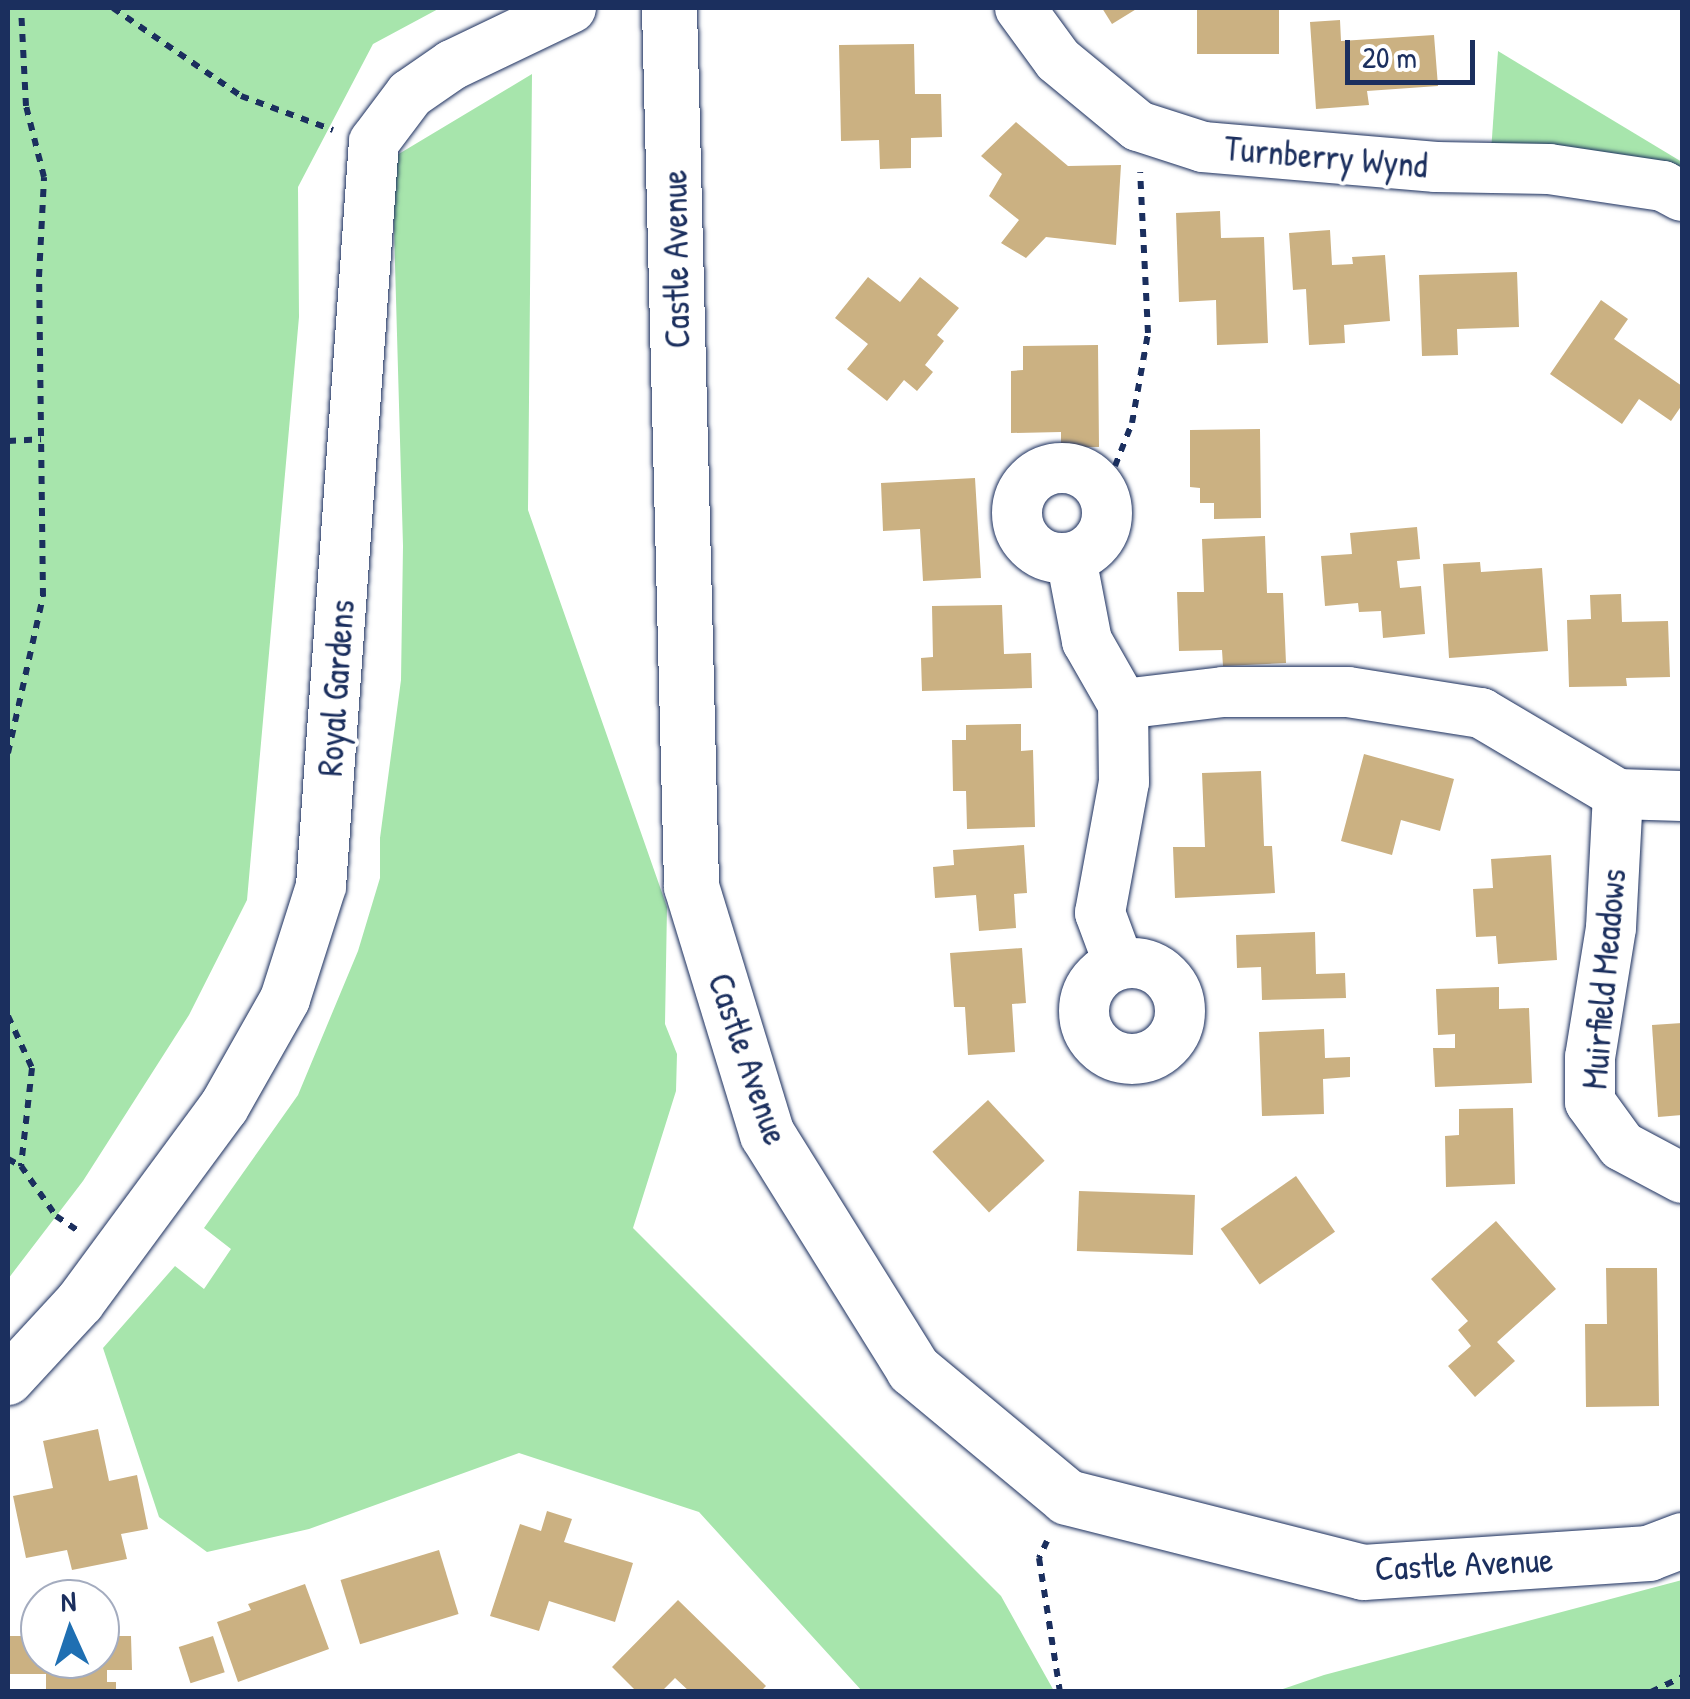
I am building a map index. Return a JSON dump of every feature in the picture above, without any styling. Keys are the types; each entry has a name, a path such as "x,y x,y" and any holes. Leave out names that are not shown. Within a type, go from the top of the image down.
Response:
{"street":[{"path":"374,142 410,94 452,66 571,8"},
{"name":"Castle Avenue","path":"669,8 691,886 768,1134 913,1368 1066,1497 1363,1572 1648,1553 1682,1540"},
{"name":"Turnberry Wynd","path":"1020,8 1058,60 1138,126 1203,147 1436,167 1549,169 1663,186 1682,196"},
{"name":"Royal Gardens","path":"8,1380 80,1302 224,1107 285,999 321,886 374,142"},
{"path":"1069,468 1094,480 1107,505 1104,532 1095,544 1071,558 1056,558 1031,546 1018,520 1022,492 1042,473 1069,468"},
{"path":"1071,558 1088,641 1123,704 1124,782 1100,913 1119,964"},
{"path":"1123,704 1222,692 1348,692 1481,713 1618,794 1682,796"},
{"name":"Muirfield Meadows","path":"1618,794 1611,928 1590,1058 1590,1102 1622,1146 1682,1178"}],"path":[{"path":"8,753 43,596 39,277 44,177 26,106 21,8"},
{"path":"113,8 241,96 298,120 374,142"},
{"path":"1094,480 1115,466 1132,423 1148,334 1138,126"},
{"path":"8,442 41,439"},
{"path":"8,1016 32,1068 21,1166"},
{"path":"8,1159 21,1166 56,1216 112,1255"},
{"path":"1060,1692 1039,1558 1066,1497"},
{"path":"1652,1692 1682,1678"}],"green space":[{"path":"8,8 440,8 373,44 298,187 299,317 247,900 189,1015 83,1181 8,1279"},
{"path":"1498,51 1682,162 1682,184 1491,152"},
{"path":"532,74 528,510 667,907 665,1024 677,1054 676,1091 633,1228 1001,1596 1054,1691 862,1691 699,1512 519,1453 309,1529 207,1552 159,1517 103,1348 175,1266 204,1289 231,1249 204,1228 298,1095 358,951 380,878 380,838 401,680 403,546 392,158"},
{"path":"1682,1580 1682,1691 1277,1691 1324,1675"}],"building":[{"path":"1102,8 1138,8 1112,24"},
{"path":"1197,8 1279,8 1279,54 1197,54"},
{"path":"1340,20 1341,41 1434,35 1438,86 1367,91 1369,105 1316,109 1310,22"},
{"path":"914,44 915,94 941,94 942,137 911,138 911,168 880,169 879,140 841,141 839,45"},
{"path":"1016,122 1068,166 1121,165 1116,245 1046,237 1026,258 1001,243 1019,220 989,196 1002,174 981,156"},
{"path":"1220,211 1221,238 1264,237 1268,343 1217,345 1216,300 1179,302 1176,213"},
{"path":"1330,230 1332,265 1353,264 1352,257 1385,255 1390,321 1344,325 1345,343 1309,345 1306,289 1293,290 1289,233"},
{"path":"1517,272 1519,327 1457,329 1458,355 1422,356 1419,275"},
{"path":"868,277 900,302 920,277 959,308 937,335 944,341 925,365 933,372 917,391 904,380 887,401 847,369 868,344 835,318"},
{"path":"1601,300 1628,319 1614,339 1682,386 1682,405 1671,421 1639,399 1622,424 1550,374"},
{"path":"1098,345 1099,447 1061,447 1061,432 1011,433 1011,371 1023,370 1023,346"},
{"path":"1260,429 1261,518 1214,519 1214,503 1200,503 1200,488 1190,487 1190,430"},
{"path":"975,478 981,578 923,581 920,529 883,531 881,483"},
{"path":"1417,527 1420,559 1397,561 1400,588 1421,586 1425,634 1383,638 1381,611 1359,612 1358,603 1325,606 1321,556 1352,554 1350,533"},
{"path":"1265,536 1267,593 1283,593 1286,663 1223,666 1222,650 1179,651 1177,592 1204,592 1202,539"},
{"path":"1480,562 1481,572 1542,568 1548,651 1449,658 1443,564"},
{"path":"1621,594 1622,622 1668,621 1670,677 1626,678 1627,686 1569,687 1567,620 1591,619 1590,595"},
{"path":"1002,605 1004,654 1031,653 1032,688 922,691 921,658 933,657 932,606"},
{"path":"1021,724 1021,751 1033,750 1035,827 967,829 966,791 953,791 952,740 966,740 966,725"},
{"path":"1364,754 1454,779 1440,831 1401,820 1392,855 1341,841"},
{"path":"1261,771 1264,846 1272,846 1275,893 1175,898 1173,847 1205,847 1202,773"},
{"path":"1024,845 1027,893 1014,894 1016,928 979,931 976,895 935,898 933,867 954,865 953,850"},
{"path":"1551,855 1557,960 1498,964 1496,936 1476,937 1473,889 1493,888 1491,859"},
{"path":"1315,932 1316,974 1345,973 1346,998 1262,1000 1261,967 1237,968 1236,935"},
{"path":"1022,948 1026,1003 1012,1004 1015,1052 968,1055 965,1007 954,1007 950,953"},
{"path":"1499,987 1499,1009 1529,1008 1532,1083 1435,1087 1433,1048 1455,1048 1455,1034 1438,1035 1436,989"},
{"path":"1682,1023 1682,1115 1658,1117 1652,1025"},
{"path":"1324,1029 1325,1058 1350,1057 1350,1077 1323,1079 1324,1114 1262,1116 1259,1032"},
{"path":"988,1100 1045,1161 989,1213 932,1152"},
{"path":"1513,1108 1515,1184 1446,1187 1445,1136 1459,1135 1459,1109"},
{"path":"1296,1176 1335,1232 1260,1284 1221,1229"},
{"path":"1079,1191 1195,1195 1193,1255 1077,1251"},
{"path":"1496,1221 1556,1289 1497,1342 1515,1361 1475,1397 1448,1366 1471,1346 1458,1330 1468,1321 1431,1279"},
{"path":"1606,1268 1657,1268 1659,1406 1586,1407 1585,1324 1607,1324"},
{"path":"98,1429 109,1481 137,1475 148,1529 121,1534 127,1559 72,1570 67,1550 26,1558 13,1496 53,1488 43,1441"},
{"path":"547,1511 572,1519 564,1542 633,1563 615,1622 549,1601 539,1631 490,1616 520,1524 541,1531"},
{"path":"439,1550 459,1614 360,1644 341,1580"},
{"path":"305,1584 329,1649 238,1682 217,1622 251,1610 248,1604"},
{"path":"678,1600 766,1686 760,1692 690,1692 675,1678 661,1692 637,1692 612,1667"},
{"path":"8,1636 20,1636 20,1674 8,1674"},
{"path":"120,1636 131,1636 132,1670 120,1670"},
{"path":"213,1636 225,1672 191,1683 179,1647"},
{"path":"46,1679 116,1682 116,1692 46,1692"}]}
